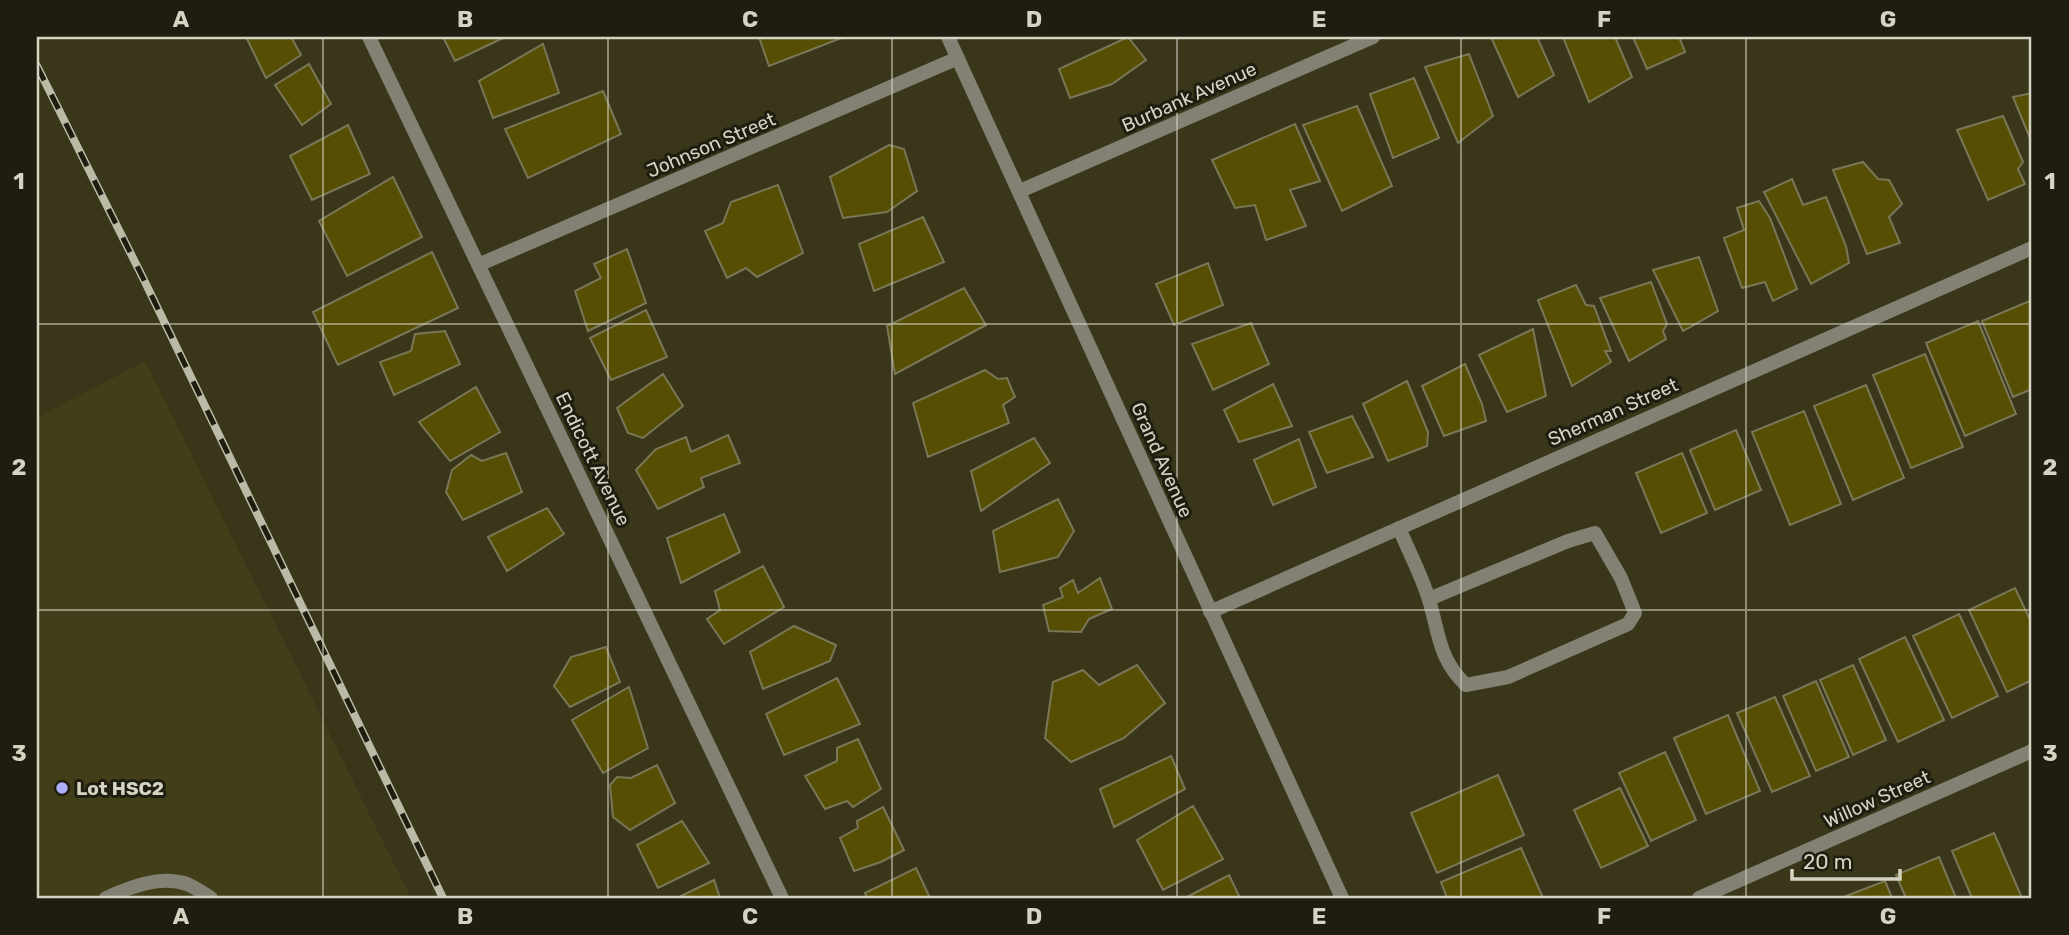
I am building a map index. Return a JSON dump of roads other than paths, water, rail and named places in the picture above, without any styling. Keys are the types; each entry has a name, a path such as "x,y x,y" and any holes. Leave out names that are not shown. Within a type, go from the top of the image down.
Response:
{"street":[{"name":"Endicott Avenue","path":"369,37 782,898"},
{"name":"Grand Avenue","path":"948,37 1342,898"},
{"name":"Burbank Avenue","path":"1020,191 1373,37"},
{"name":"Johnson Street","path":"478,265 958,58"},
{"name":"Sherman Street","path":"1210,612 2032,248"},
{"path":"1399,528 1429,598 1443,652 1452,672 1466,685 1508,677 1628,624 1634,613 1621,578 1595,533 1567,541 1429,598"},
{"name":"Willow Street","path":"1699,898 2032,751"},
{"path":"106,898 128,888 165,881 188,884 211,898"}],"railway":[{"path":"37,66 144,280 443,898"}],"place":[{"name":"Lot HSC2","path":"62,788"}]}
